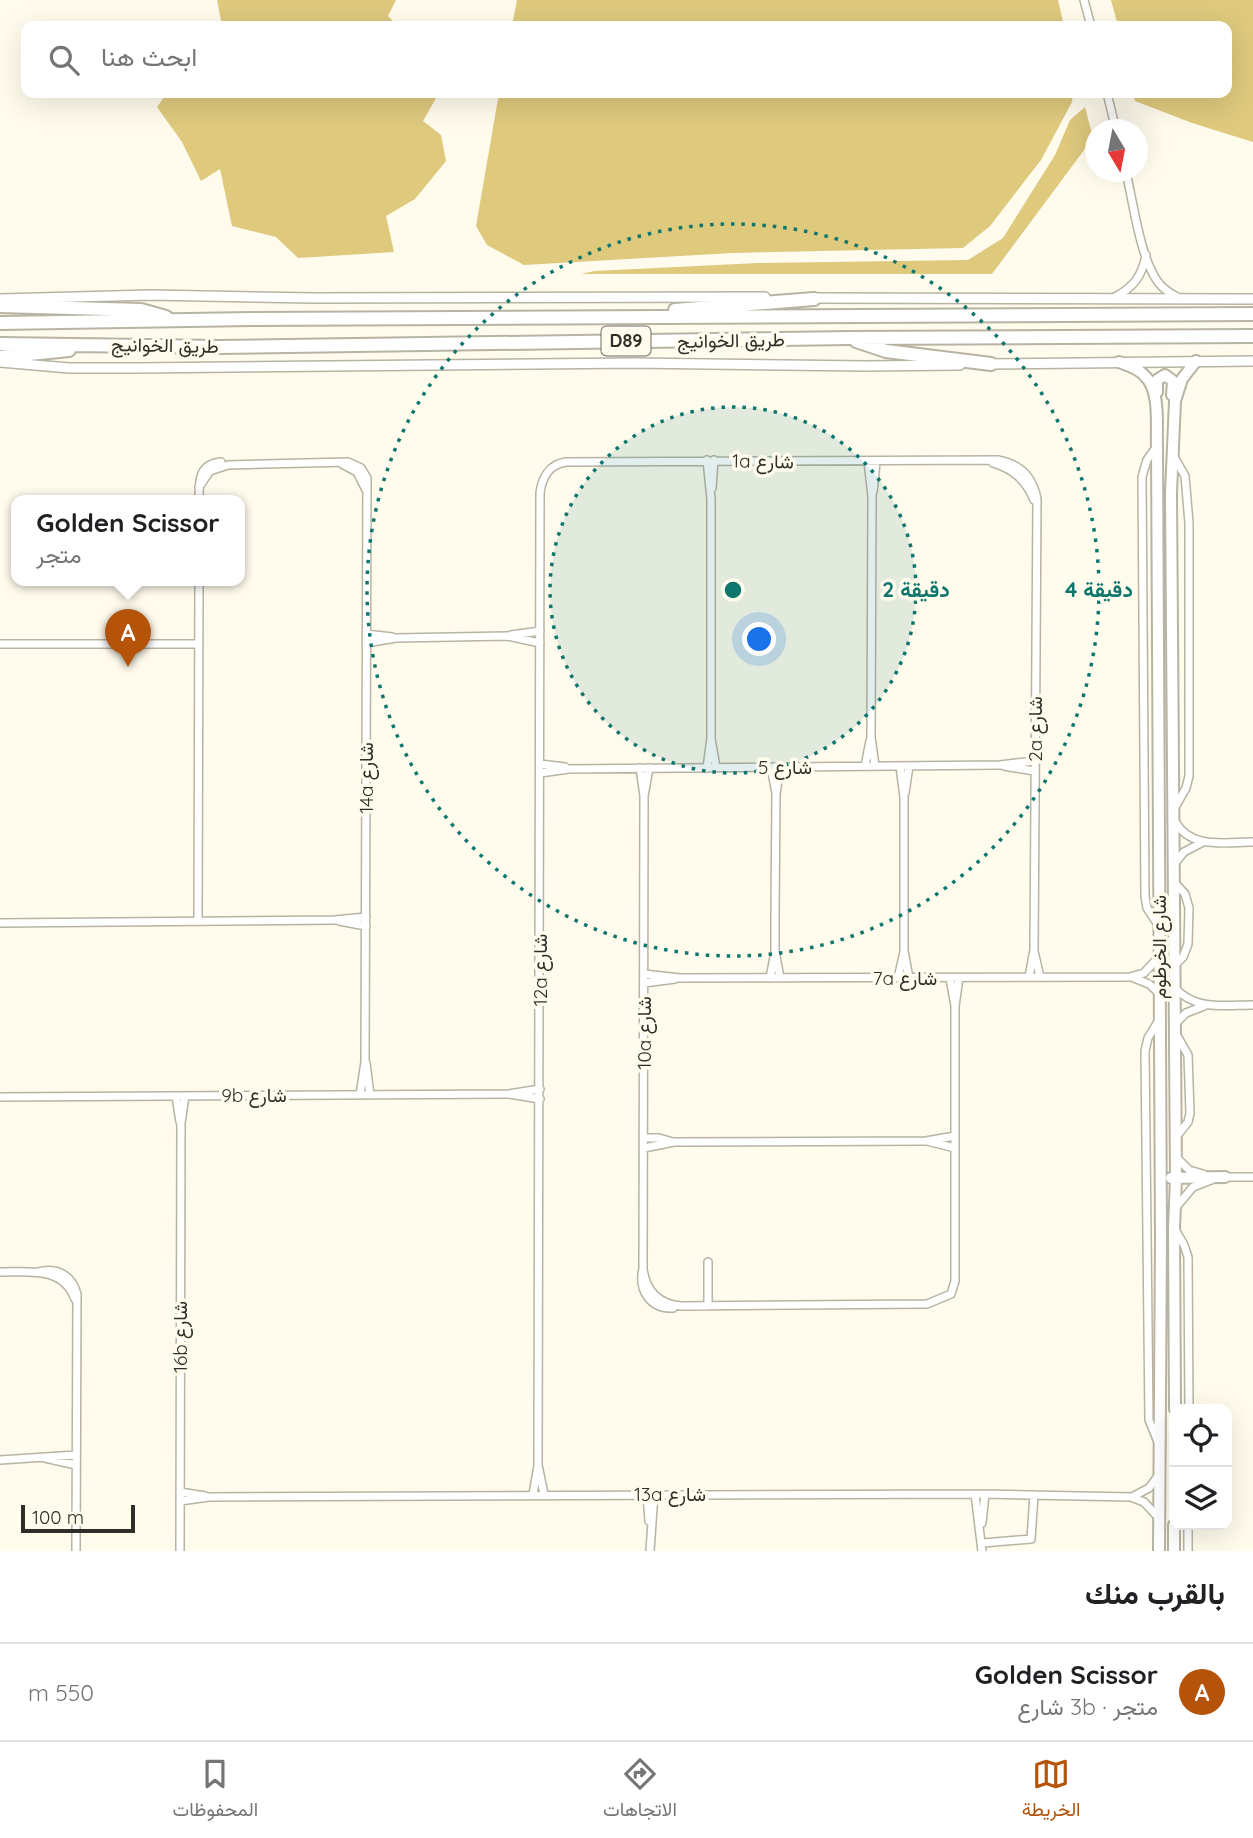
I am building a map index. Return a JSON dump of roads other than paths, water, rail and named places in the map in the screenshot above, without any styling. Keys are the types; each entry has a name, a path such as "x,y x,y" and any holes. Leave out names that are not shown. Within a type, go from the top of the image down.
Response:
{"highway":[{"path":"620,317 814,299"},
{"path":"0,306 141,310 172,320"},
{"name":"طريق الخوانيج","path":"0,323 1253,314"},
{"name":"طريق الخوانيج","path":"0,344 220,347 849,338 1253,337"},
{"path":"849,338 886,351 991,364"},
{"path":"0,359 108,344"}],"main road":[{"name":"شارع الخرطوم","path":"1175,1404 1176,1138 1171,526 1173,415 1177,389 1196,361"},
{"name":"شارع الخرطوم","path":"1119,362 1140,371 1149,380 1156,413 1160,1084 1157,1549"},
{"path":"1156,413 1156,383 1159,377 1165,375 1173,381 1173,415"},
{"path":"1158,694 1166,698 1173,729"},
{"path":"1160,1084 1165,1098 1167,1172 1170,1178 1225,1177"},
{"path":"1174,1530 1174,1551"}],"street":[{"path":"1084,0 1090,21"},
{"path":"1108,98 1113,119"},
{"path":"1128,182 1146,255 1158,282 1179,298"},
{"path":"1114,298 1128,290 1138,279 1146,255"},
{"path":"0,299 151,295 314,298 1253,299"},
{"path":"0,359 16,365 69,368 622,363 866,366 1253,360"},
{"path":"1157,446 1145,464 1142,477 1145,896 1147,908 1159,926"},
{"path":"1173,455 1185,476 1189,523 1189,776 1174,814 1182,832 1196,841 1253,842"},
{"path":"706,768 711,738 711,460"},
{"name":"1a شارع","path":"545,476 554,466 566,462 711,460 1005,461 1018,471"},
{"path":"872,462 871,737 875,766"},
{"name":"14a شارع","path":"199,495 200,476 208,469 229,465 339,463 359,470 368,482 365,1062 360,1095"},
{"name":"2a شارع","path":"1018,471 1033,484 1037,507 1034,950 1029,977"},
{"name":"12a شارع","path":"533,1494 538,1465 540,493 545,476"},
{"path":"198,921 199,586"},
{"path":"366,643 396,638 507,636 540,631"},
{"path":"366,634 396,638"},
{"path":"507,636 540,643"},
{"path":"0,644 199,644"},
{"path":"865,766 871,737"},
{"path":"711,738 716,767"},
{"name":"شارع 5","path":"540,773 569,769 1000,765 1034,761"},
{"name":"شارع 5","path":"540,764 569,769"},
{"name":"شارع 5","path":"1000,765 1034,771"},
{"path":"900,766 904,797 904,951 909,978"},
{"path":"904,797 909,766"},
{"path":"771,767 776,794"},
{"path":"771,978 775,951 776,794 780,767"},
{"name":"10a شارع","path":"640,768 644,796 643,1269 650,1295 668,1304 708,1306"},
{"name":"10a شارع","path":"644,796 649,768"},
{"path":"1174,864 1184,852 1203,842"},
{"path":"0,923 335,920 366,917"},
{"path":"335,920 366,926"},
{"name":"2a شارع","path":"1034,950 1040,977"},
{"path":"775,951 780,978"},
{"path":"898,978 904,951"},
{"path":"1130,977 1144,973 1159,958"},
{"name":"7a شارع","path":"644,979 1130,977 1149,984 1159,993"},
{"path":"708,1262 708,1306 927,1304 951,1294 956,1281 955,978"},
{"path":"1175,988 1186,999 1208,1005 1253,1005"},
{"path":"1175,1029 1186,1013 1208,1005"},
{"path":"1158,1441 1149,1420 1145,1051 1148,1038 1159,1019"},
{"name":"14a شارع","path":"365,1062 370,1095"},
{"name":"9b شارع","path":"508,1094 540,1088"},
{"name":"9b شارع","path":"0,1097 508,1094 540,1099"},
{"name":"16b شارع","path":"176,1096 181,1123"},
{"name":"16b شارع","path":"180,1551 181,1123 185,1096"},
{"path":"644,1148 674,1142 926,1141 955,1136"},
{"path":"644,1138 674,1142"},
{"path":"926,1141 955,1148"},
{"path":"1176,1156 1184,1166 1195,1172 1225,1177 1253,1177"},
{"path":"1174,1209 1194,1187 1225,1177"},
{"path":"1174,1228 1188,1257 1189,1404"},
{"path":"0,1272 51,1270 66,1279 76,1307 76,1551"},
{"path":"0,1460 76,1455"},
{"path":"44,1458 76,1465"},
{"name":"12a شارع","path":"538,1465 544,1494"},
{"path":"1131,1497 1144,1492 1158,1476"},
{"name":"13a شارع","path":"180,1492 209,1497"},
{"name":"13a شارع","path":"180,1502 209,1497 533,1494 985,1494 1131,1497"},
{"path":"650,1494 650,1551"},
{"path":"975,1494 983,1547 1031,1539 1034,1495"},
{"path":"981,1527 985,1494"},
{"path":"1131,1497 1144,1502 1158,1518"},
{"path":"1188,1530 1188,1551"}],"place":[{"name":"Golden Scissor","path":"128,667"}]}
